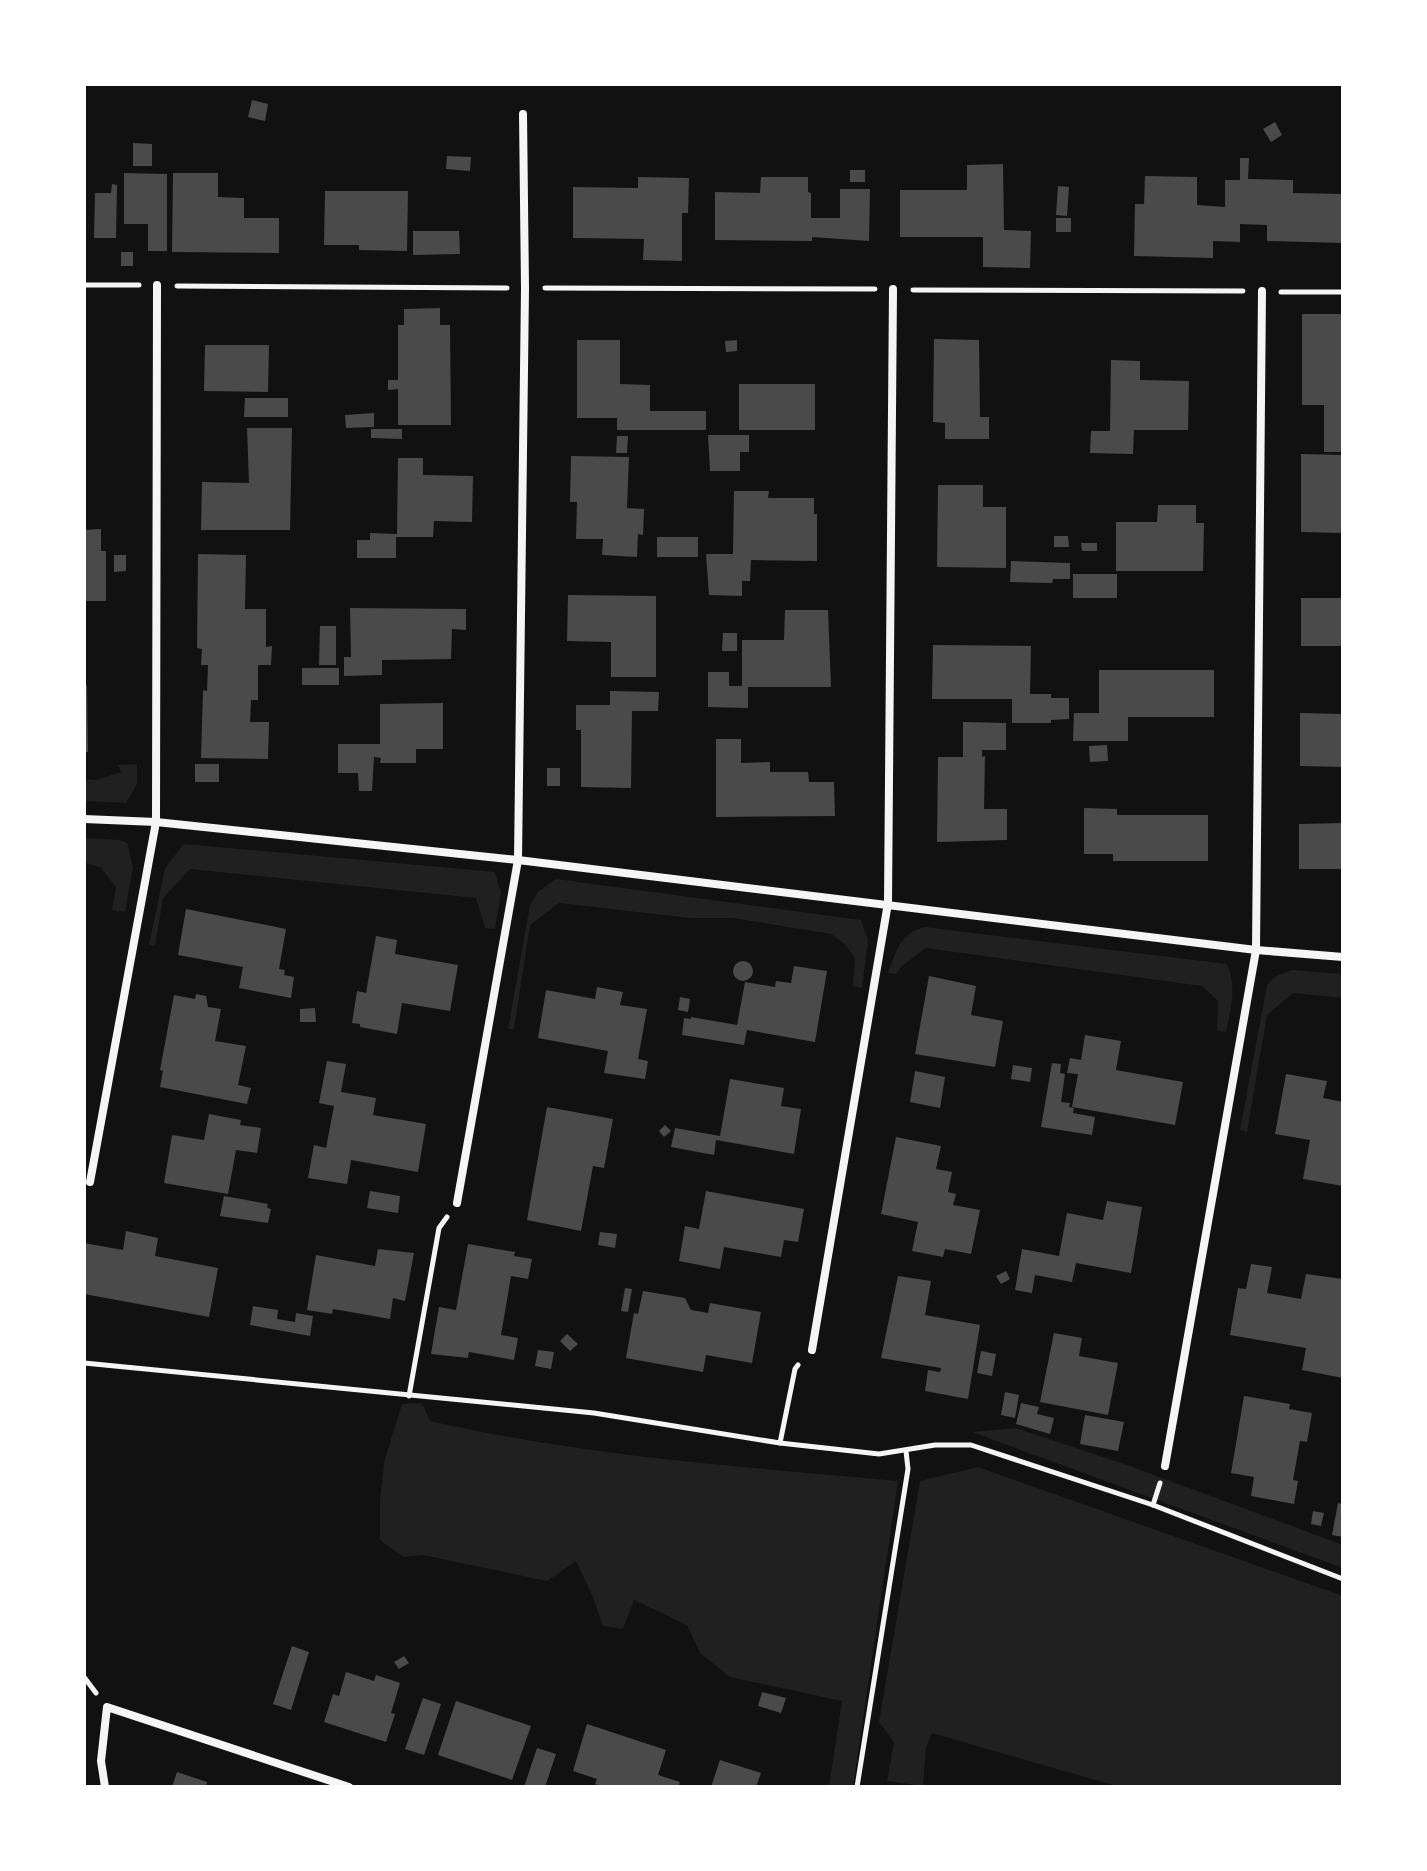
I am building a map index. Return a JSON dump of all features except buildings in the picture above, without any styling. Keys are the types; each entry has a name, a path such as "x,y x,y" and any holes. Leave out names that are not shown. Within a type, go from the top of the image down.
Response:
{"street":[{"path":"457,1203 518,860 525,288 523,114"},
{"path":"90,1182 156,822 157,285"},
{"path":"812,1350 888,903 893,289"},
{"path":"1165,1466 1256,950 1262,291"},
{"path":"84,819 156,822 518,860 1256,950 1343,957"},
{"path":"105,1787 101,1761 107,1707 349,1787"}],"path":[{"path":"84,285 1343,292"},
{"path":"409,1396 439,1228 457,1203"},
{"path":"780,1443 795,1369 812,1350"},
{"path":"84,1363 594,1413 780,1443 879,1454 935,1445 971,1445 1153,1505 1343,1579"},
{"path":"857,1787 908,1469 906,1451"}],"shaded area":[{"path":"137,764 137,784 126,803 84,801 84,779 96,780 121,772 118,765"},
{"path":"84,838 127,843 133,867 125,912 112,910 116,887 101,868 84,862"},
{"path":"184,844 495,872 501,893 495,929 485,928 476,898 190,869 163,898 155,946 149,945 165,868"},
{"path":"556,879 861,920 868,940 862,988 853,986 855,958 845,944 831,934 733,918 690,918 559,903 530,925 514,1029 508,1029 530,905 538,892"},
{"path":"925,927 1227,964 1232,989 1226,1032 1217,1030 1218,1001 1202,986 926,948 896,974 888,973 905,938"},
{"path":"1292,970 1343,974 1343,998 1293,993 1267,1015 1247,1132 1240,1130 1267,985 1276,976"},
{"path":"422,1403 430,1421 546,1443 663,1459 898,1481 853,1787 829,1787 842,1701 730,1677 700,1653 687,1625 634,1600 623,1629 603,1626 576,1561 547,1581 423,1555 403,1557 380,1540 384,1462 402,1404"},
{"path":"1016,1428 1130,1466 1343,1545 1343,1568 972,1432"},
{"path":"978,1467 1343,1596 1343,1787 1120,1787 932,1733 926,1747 923,1786 887,1781 894,1742 879,1722 920,1481"}]}
